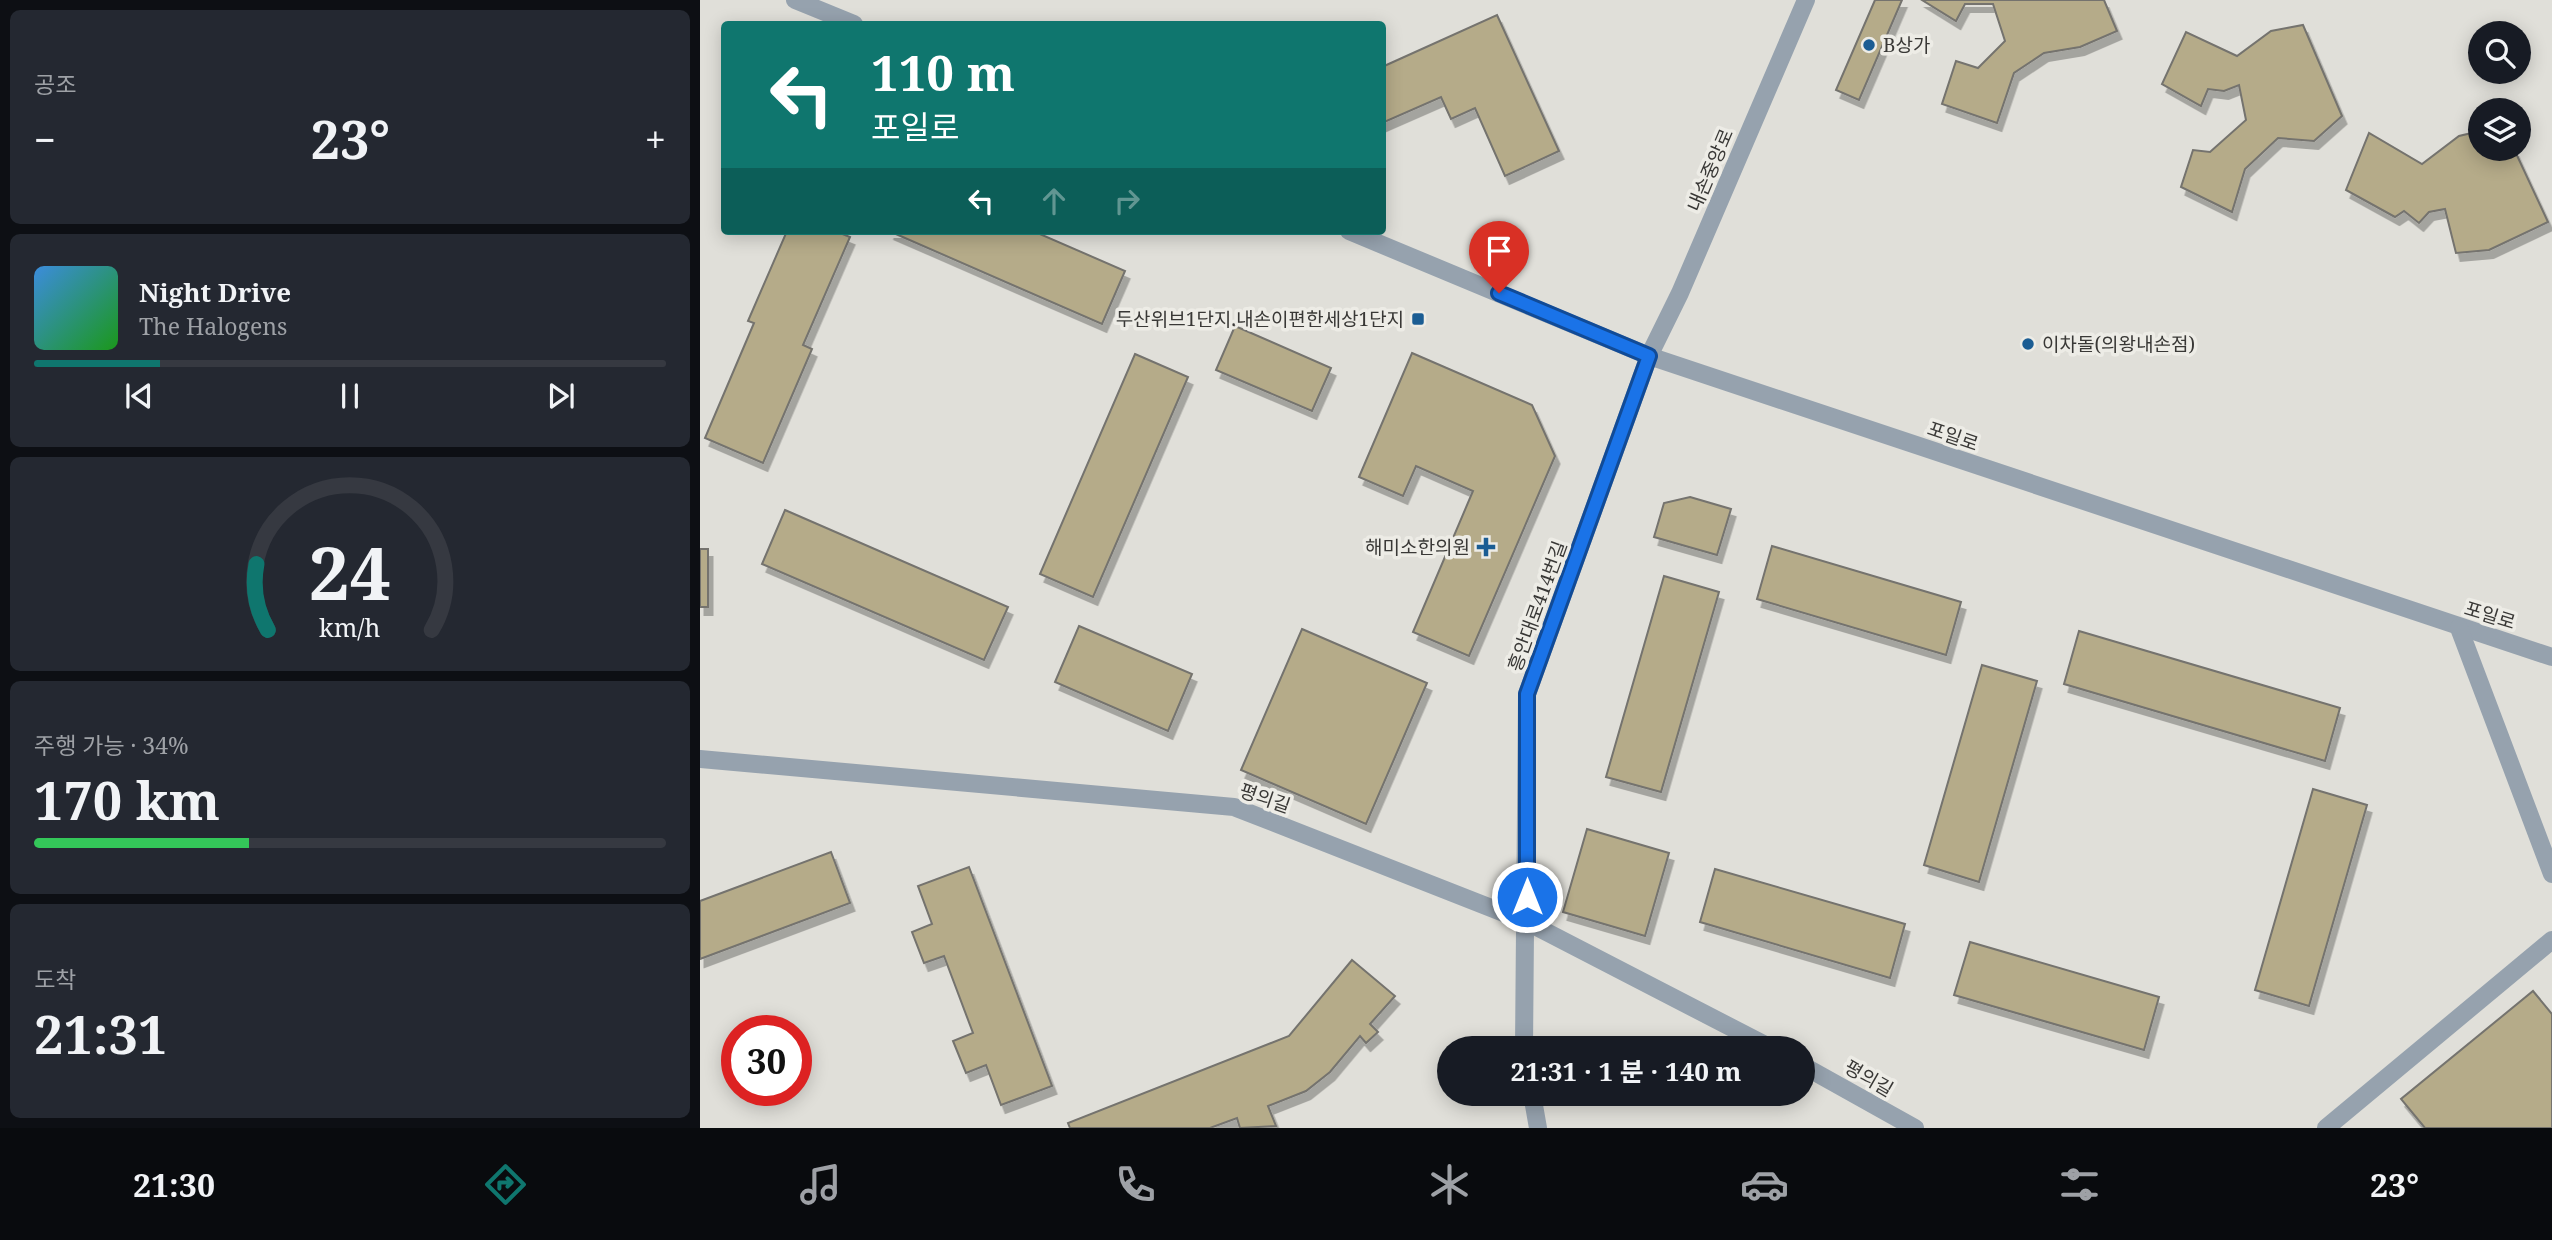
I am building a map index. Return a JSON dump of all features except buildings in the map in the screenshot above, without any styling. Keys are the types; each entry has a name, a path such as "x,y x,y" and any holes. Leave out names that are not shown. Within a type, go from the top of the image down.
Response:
{"street":[{"path":"795,0 847,21"},
{"name":"내손중앙로","path":"1649,356 1680,293 1806,0"},
{"name":"포일로","path":"1359,235 1649,356 2552,657"},
{"name":"흥안대로414번길","path":"1524,1036 1527,694 1649,356"},
{"path":"2459,628 2552,874"},
{"name":"평의길","path":"700,759 1234,807 1527,922 1748,1036"},
{"path":"2326,1128 2552,940"},
{"name":"평의길","path":"1815,1072 1915,1128"},
{"path":"1534,1106 1538,1128"}],"place":[{"name":"B상가","path":"1869,45"},
{"name":"두산위브1단지.내손이편한세상1단지","path":"1418,319"},
{"name":"이차돌(의왕내손점)","path":"2028,344"},
{"name":"해미소한의원","path":"1486,547"}],"route":[{"path":"1499,293 1649,356 1527,694 1527,897"}]}
